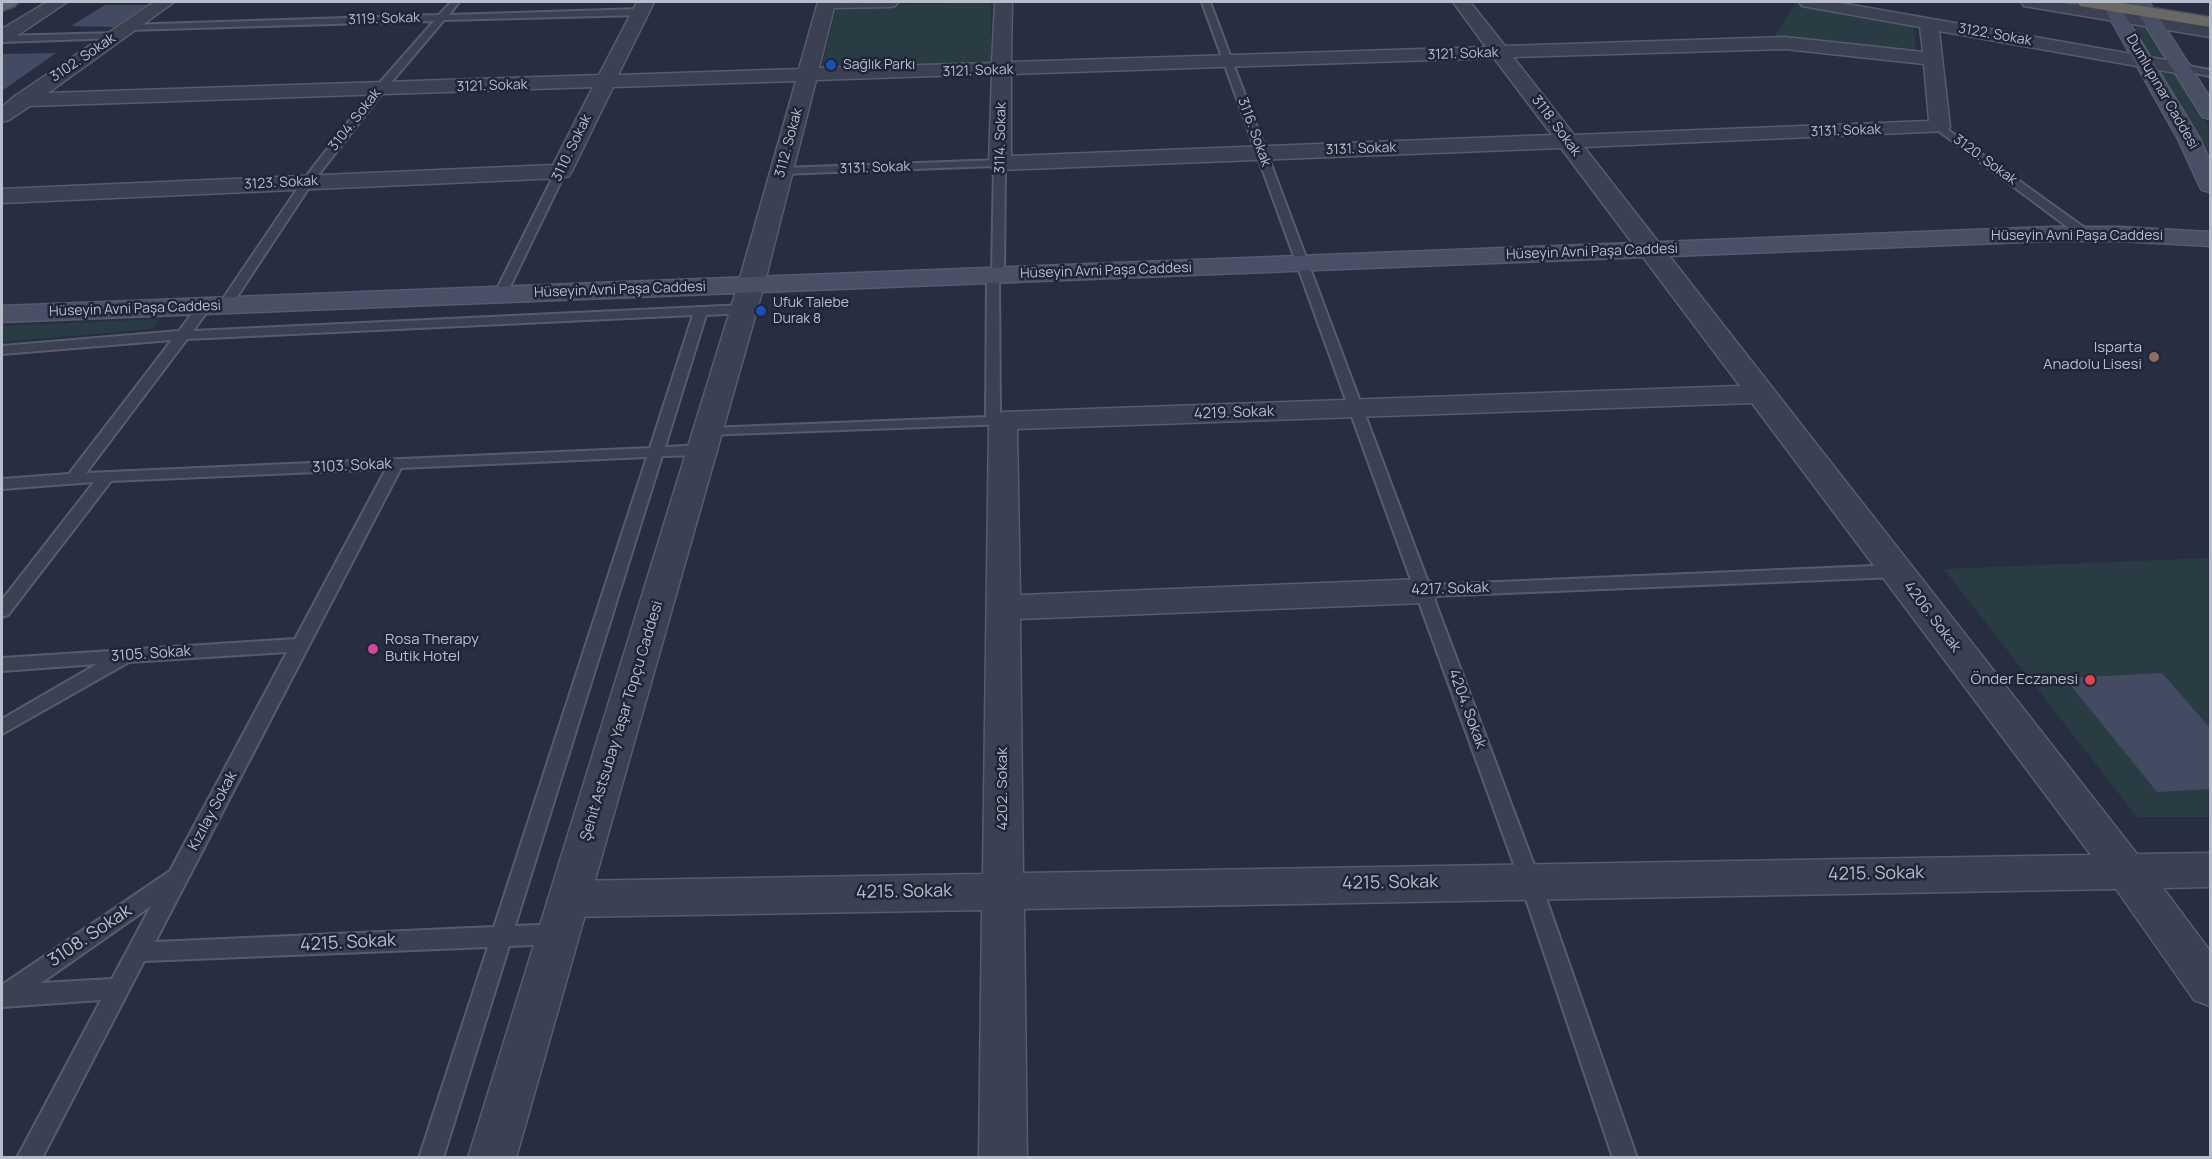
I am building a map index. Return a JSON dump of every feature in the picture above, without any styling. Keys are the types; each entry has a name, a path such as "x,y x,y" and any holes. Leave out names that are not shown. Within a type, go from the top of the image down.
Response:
{"highway":[{"path":"2086,2 2113,8"},
{"path":"2150,9 2211,10"},
{"path":"2150,9 2211,22"}],"main road":[{"path":"2,6 9,2"},
{"name":"Dumlupınar Caddesi","path":"2113,8 2198,154 2211,185"},
{"name":"Dumlupınar Caddesi","path":"2150,9 2182,68 2211,113"},
{"name":"Hüseyin Avni Paşa Caddesi","path":"2,314 500,295 748,297 996,275 2085,234 2211,239"}],"street":[{"path":"2,38 58,2"},
{"name":"3102. Sokak","path":"2,116 165,2"},
{"path":"827,2 889,2"},
{"name":"3112. Sokak","path":"748,297 827,2"},
{"name":"3114. Sokak","path":"1000,163 1003,2"},
{"name":"3118. Sokak","path":"1461,2 1651,250"},
{"name":"3122. Sokak","path":"1808,2 2182,68"},
{"path":"2030,2 2150,9 2211,32"},
{"name":"3110. Sokak","path":"561,171 642,7"},
{"name":"3120. Sokak","path":"1929,23 1940,127"},
{"name":"3121. Sokak","path":"22,100 807,77 1785,43 1932,59"},
{"name":"3131. Sokak","path":"1000,163 1940,127"},
{"name":"3123. Sokak","path":"2,196 561,171"},
{"name":"4206. Sokak","path":"1651,250 2126,870 2211,986"},
{"name":"Şehit Astsubay Yaşar Topçu Caddesi","path":"492,1158 748,297"},
{"name":"4219. Sokak","path":"998,421 1761,394"},
{"name":"4202. Sokak","path":"998,421 1003,608 1003,1158"},
{"name":"4217. Sokak","path":"1003,608 1423,591"},
{"name":"4215. Sokak","path":"564,916 1003,890 2211,870"}],"lane":[{"name":"3104. Sokak","path":"74,478 183,335 214,306 379,90 455,2"},
{"name":"3116. Sokak","path":"1206,2 1303,263"},
{"name":"3119. Sokak","path":"2,38 642,7"},
{"path":"2182,68 2211,73"},
{"name":"3120. Sokak","path":"1940,127 2085,234"},
{"name":"3131. Sokak","path":"782,171 1000,163"},
{"name":"3114. Sokak","path":"996,275 1000,163"},
{"name":"3110. Sokak","path":"500,295 561,171"},
{"name":"4204. Sokak","path":"1303,263 1530,881 1625,1158"},
{"name":"4202. Sokak","path":"996,275 998,421"},
{"path":"2,350 183,335 701,311 748,297"},
{"path":"431,1158 701,311"},
{"name":"4219. Sokak","path":"705,441 998,421"},
{"name":"3103. Sokak","path":"2,484 74,478 657,452 705,441"},
{"name":"Kızılay Sokak","path":"29,1158 396,464"},
{"path":"2,611 106,477"},
{"name":"4217. Sokak","path":"1423,591 1897,571"},
{"name":"3105. Sokak","path":"2,664 300,645"},
{"path":"2,727 126,656"},
{"name":"3108. Sokak","path":"3,996 179,876"},
{"name":"4215. Sokak","path":"138,952 502,936 564,916"},
{"path":"3,996 118,989"}],"shaded area":[{"path":"991,2 991,65 821,71 837,6"},
{"path":"1795,4 1914,25 1916,52 1774,37"},
{"path":"2133,23 2145,25 2169,61 2153,59"},
{"path":"2160,69 2175,71 2210,129 2210,157"},
{"path":"160,319 153,329 2,342 2,326"},
{"path":"2210,558 2210,817 2137,817 1944,569"}],"building":[{"path":"105,5 147,5 114,27 71,26"},
{"path":"56,53 2,91 2,54"},
{"path":"2162,673 2210,728 2210,789 2157,792 2065,678"}],"place":[{"name":"Sağlık Parkı","path":"831,65"},
{"name":"Ufuk Talebe Durak 8","path":"761,311"},
{"name":"Isparta Anadolu Lisesi","path":"2154,357"},
{"name":"Rosa Therapy Butik Hotel","path":"373,649"},
{"name":"Önder Eczanesi","path":"2090,680"}]}
